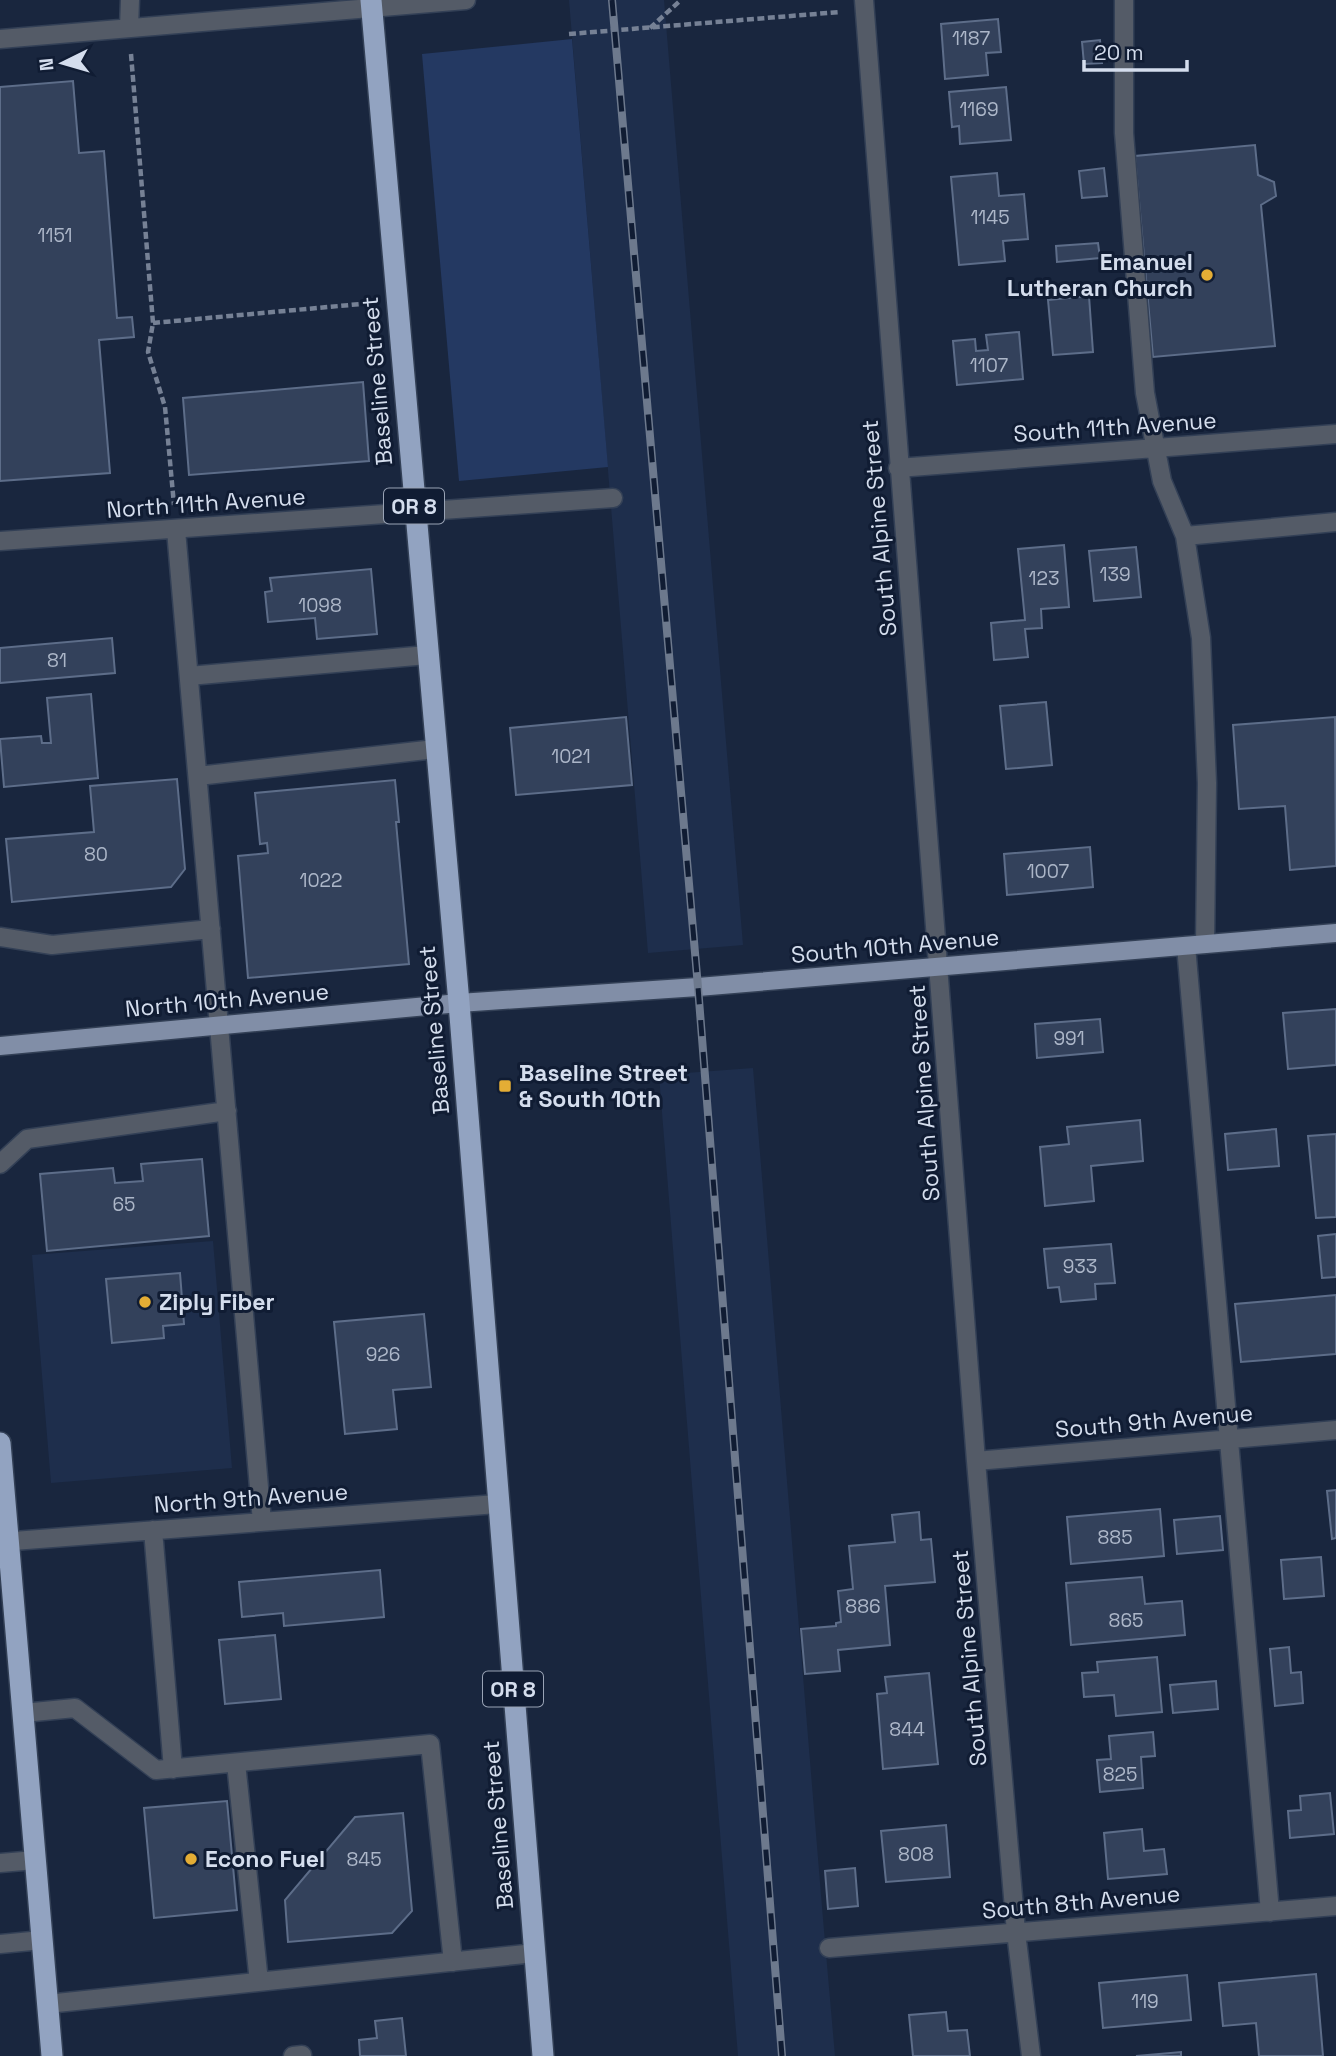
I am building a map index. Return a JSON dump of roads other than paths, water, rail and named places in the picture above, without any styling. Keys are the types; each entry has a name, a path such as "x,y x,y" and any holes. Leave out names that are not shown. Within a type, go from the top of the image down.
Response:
{"highway":[{"name":"Baseline Street","path":"371,4 459,1003 543,2056"},
{"path":"0,1443 4,1541 23,1713 52,2056"}],"main road":[{"name":"South 10th Avenue","path":"459,1003 940,967 1336,933"},
{"name":"North 10th Avenue","path":"0,1046 459,1003"}],"street":[{"path":"130,0 130,28"},
{"path":"0,39 371,4 466,0"},
{"path":"1124,0 1124,133 1145,393 1162,481 1185,536 1202,638 1207,783 1205,944"},
{"name":"South Alpine Street","path":"865,5 898,468 940,967 976,1461 1016,1932 1031,2056"},
{"name":"South 11th Avenue","path":"898,468 1336,434"},
{"path":"415,514 613,498"},
{"name":"North 11th Avenue","path":"0,541 415,514"},
{"path":"1185,536 1336,522"},
{"path":"176,530 262,1522"},
{"path":"189,676 427,655"},
{"path":"198,776 435,749"},
{"path":"0,937 52,945 211,929"},
{"path":"1186,946 1270,1912"},
{"path":"0,1164 27,1139 226,1111"},
{"name":"South 9th Avenue","path":"976,1461 1336,1430"},
{"name":"North 9th Avenue","path":"4,1541 497,1504"},
{"path":"153,1530 173,1769"},
{"path":"23,1713 75,1709 156,1770 430,1744 453,1962"},
{"path":"236,1763 259,1982"},
{"path":"0,1863 35,1860"},
{"name":"South 8th Avenue","path":"829,1948 1336,1906"},
{"path":"0,1944 42,1940"},
{"path":"47,2004 535,1953"},
{"path":"293,2056 302,2055"}],"railway":[{"path":"612,0 698,987 782,2056"}],"place":[{"name":"Emanuel Lutheran Church","path":"1207,275"},
{"name":"Baseline Street & South 10th","path":"505,1086"},
{"name":"Ziply Fiber","path":"145,1302"},
{"name":"Econo Fuel","path":"191,1859"}]}
